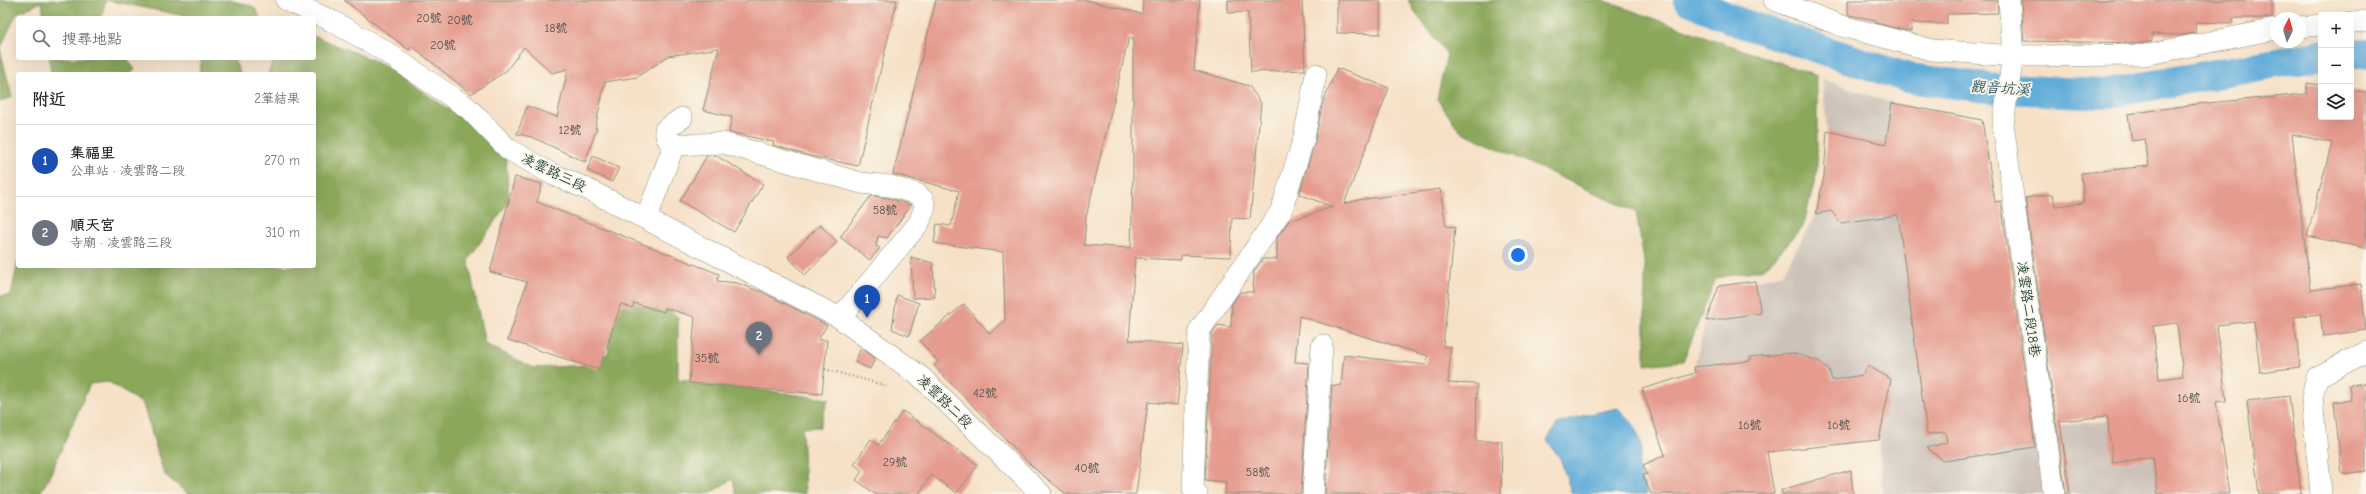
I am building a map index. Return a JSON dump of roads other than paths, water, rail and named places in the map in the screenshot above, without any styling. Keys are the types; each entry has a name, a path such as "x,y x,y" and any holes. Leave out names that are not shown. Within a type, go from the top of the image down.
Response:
{"street":[{"name":"凌雲路三段","path":"286,0 338,24 383,50 436,84 468,108 508,149 552,174 646,219 840,318"},
{"path":"1774,0 1842,26 1932,50 2013,56 2144,55 2270,30"},
{"path":"2009,0 2013,56"},
{"path":"2354,22 2366,21"},
{"path":"2306,26 2318,25"},
{"name":"凌雲路二段18巷","path":"2013,56 2003,124 2054,494"},
{"path":"1197,494 1193,489 1199,332 1281,211 1304,138 1316,74"},
{"path":"682,118 665,130 667,138 674,145 723,143 861,183 890,186 917,194 923,200 925,206 919,223 840,318"},
{"path":"646,219 674,145"},
{"name":"凌雲路二段","path":"840,318 922,377 1041,494"},
{"path":"1313,494 1322,345"},
{"path":"2321,494 2312,398 2317,377 2366,352"}],"water":[{"path":"1618,408 1634,425 1642,446 1638,469 1647,494 1572,494 1560,458 1547,440 1557,424 1581,416"}],"waterway":[{"name":"觀音坑溪","path":"1689,0 1738,22 1908,78 1988,88 2104,94 2318,56"},
{"name":"觀音坑溪","path":"2354,54 2366,54"}],"place":[{"name":"集福里","path":"867,318"},
{"name":"順天宮","path":"759,355"}]}
